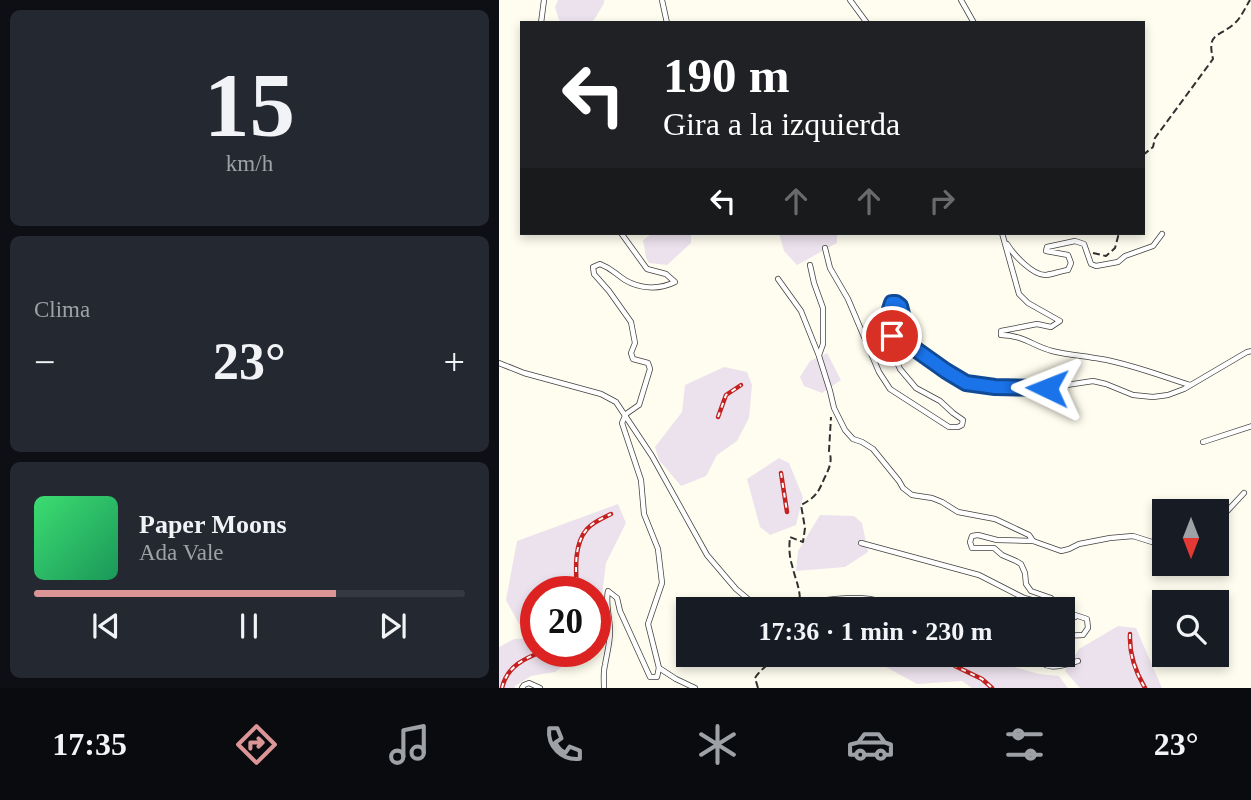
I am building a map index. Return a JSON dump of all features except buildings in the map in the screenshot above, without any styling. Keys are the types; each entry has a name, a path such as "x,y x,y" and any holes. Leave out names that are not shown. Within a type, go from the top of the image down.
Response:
{"lane":[{"path":"541,21 544,0"},
{"path":"662,0 667,21"},
{"path":"850,0 866,21"},
{"path":"961,0 973,21"},
{"path":"1004,240 1014,254 1039,274 1047,275 1068,270 1071,263 1068,255 1046,251 1047,247 1075,241 1084,244 1091,264 1096,266 1118,262 1125,256 1153,246 1162,234"},
{"path":"604,688 604,667 609,652 610,633 609,605 606,599 609,591 617,598 620,611 650,677 657,677 659,668 648,624 662,583 658,549 644,514 641,480 622,423 626,414 639,405 650,369 648,363 633,359 631,353 635,343 631,322 594,274 593,267 600,264 642,287 667,286 675,282 666,274 647,269 622,235"},
{"path":"1003,235 1019,293 1027,303 1060,321 1051,327 1037,324 1001,331 1001,335 1019,337 1044,349 1068,355 1117,362 1191,385"},
{"path":"825,248 830,268 848,299 879,372 890,389 949,427 958,427 963,420 940,401 916,388 900,369 893,353 890,309 892,303 900,306 908,338 915,349 966,383 995,387 1047,388 1093,382 1106,384 1133,395 1168,395 1251,351"},
{"path":"810,265 813,283 823,308 823,344 819,356"},
{"path":"778,279 801,311 844,430 853,439 873,449 903,488 912,495 932,498 958,512 995,519 1029,535 1033,541"},
{"path":"499,363 524,373 601,394 616,402 652,456 707,555 746,597"},
{"path":"1203,442 1251,426"},
{"path":"1229,509 1244,493"},
{"path":"1048,597 1031,591 1026,584 1021,564 994,548 972,548 972,536 1033,541 1061,551 1079,544 1110,538 1133,536 1152,542"},
{"path":"861,543 980,575 1024,597"},
{"path":"1075,617 1087,619 1088,628 1082,635 1075,635"},
{"path":"659,668 695,688"},
{"path":"522,688 529,683 540,688"}],"path":[{"path":"1145,153 1153,147 1155,138 1213,59 1210,47 1215,34 1236,23 1250,0"},
{"path":"1086,251 1106,256 1115,248 1118,235"},
{"path":"801,597 791,563 790,537 803,542 805,528 801,505 819,492 830,470 831,419 834,408"},
{"path":"758,688 755,678 765,667"}],"shaded area":[{"path":"558,0 604,0 592,21 561,21 555,7"},
{"path":"650,235 691,235 691,243 667,265 649,263 643,240"},
{"path":"780,235 837,235 837,243 797,265 784,251"},
{"path":"827,353 841,380 822,393 804,386 800,377 810,361"},
{"path":"724,367 747,372 752,385 749,418 737,441 717,455 706,476 681,486 659,460 655,447 682,412 685,385"},
{"path":"779,458 789,463 803,497 796,525 770,535 760,527 747,479"},
{"path":"618,504 626,523 606,563 604,576 520,576 520,624 506,600 517,541"},
{"path":"820,515 854,516 862,523 868,552 845,567 796,571 798,551"},
{"path":"1118,626 1136,628 1162,688 1080,688 1065,671 1068,667 1075,667 1075,655 1079,649"},
{"path":"520,639 520,667 562,667 555,672 531,676 515,688 499,688 499,647"},
{"path":"886,667 1014,667 1059,676 1068,688 972,688 962,681 917,684"}],"railway":[{"path":"718,417 726,395 741,385"},
{"path":"781,473 787,512"},
{"path":"577,576 576,559 583,535 592,524 611,514"},
{"path":"1130,634 1133,662 1145,688"},
{"path":"502,688 512,668 520,663"},
{"path":"957,667 982,679 992,688"}],"route":[{"path":"892,336 890,309 892,303 896,303 900,306 908,338 915,349 966,383 995,387 1047,388"}]}
